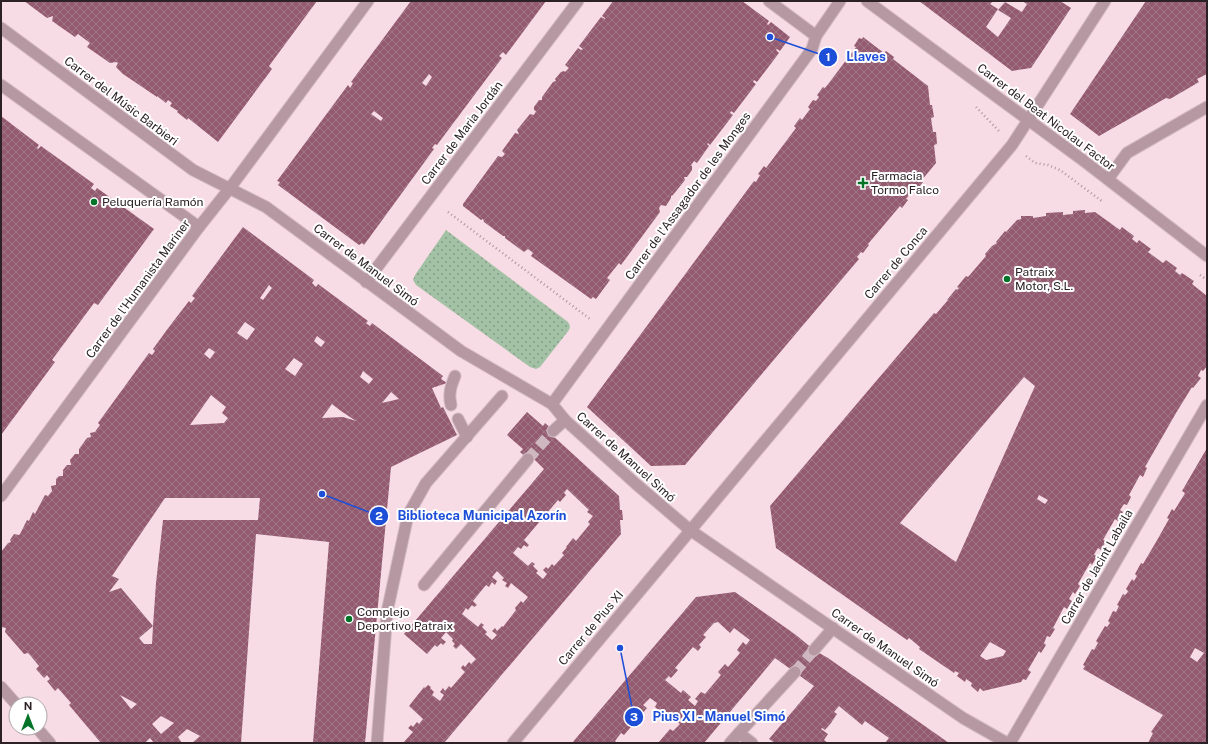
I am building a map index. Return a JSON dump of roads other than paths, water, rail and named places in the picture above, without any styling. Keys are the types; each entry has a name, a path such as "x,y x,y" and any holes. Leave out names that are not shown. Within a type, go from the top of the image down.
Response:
{"street":[{"name":"Carrer de l'Humanista Mariner","path":"1,496 368,1"},
{"name":"Carrer de Maria Jordán","path":"366,282 578,1"},
{"path":"769,1 816,36"},
{"name":"Carrer de l'Assagador de les Monges","path":"552,404 812,49 816,36 840,1"},
{"name":"Carrer del Beat Nicolau Factor","path":"867,1 1108,179 1207,256"},
{"name":"Carrer de Conca","path":"690,530 1012,145 1105,1"},
{"name":"Carrer del Músic Barbieri","path":"1,28 193,170 230,188"},
{"path":"1,85 199,227"},
{"path":"1108,179 1127,153 1207,107"},
{"name":"Carrer de Manuel Simó","path":"230,188 266,206 461,352 552,404 565,420 690,530 963,718 1009,743"},
{"path":"451,405 450,390 455,376"},
{"path":"377,743 387,612 408,515 426,483 502,396"},
{"name":"Carrer de Jacint Labaila","path":"1009,743 1207,405"},
{"path":"458,418 467,437"},
{"path":"553,431 565,420"},
{"path":"424,585 528,459"},
{"name":"Carrer de Pius XI","path":"513,743 690,530"},
{"path":"814,650 833,628"},
{"path":"730,743 795,672"},
{"path":"1,687 9,696"},
{"path":"739,733 752,743"}],"tunnel":[{"path":"528,459 553,431"},
{"path":"795,672 814,650"}],"place":[{"name":"Llaves","path":"770,37"},
{"name":"Farmacia Tormo Falco","path":"863,183"},
{"name":"Peluquería Ramón","path":"94,202"},
{"name":"Patraix Motor, S.L.","path":"1007,279"},
{"name":"Biblioteca Municipal Azorín","path":"322,494"},
{"name":"Complejo Deportivo Patraix","path":"349,619"},
{"name":"Pius XI - Manuel Simó","path":"620,648"}]}
